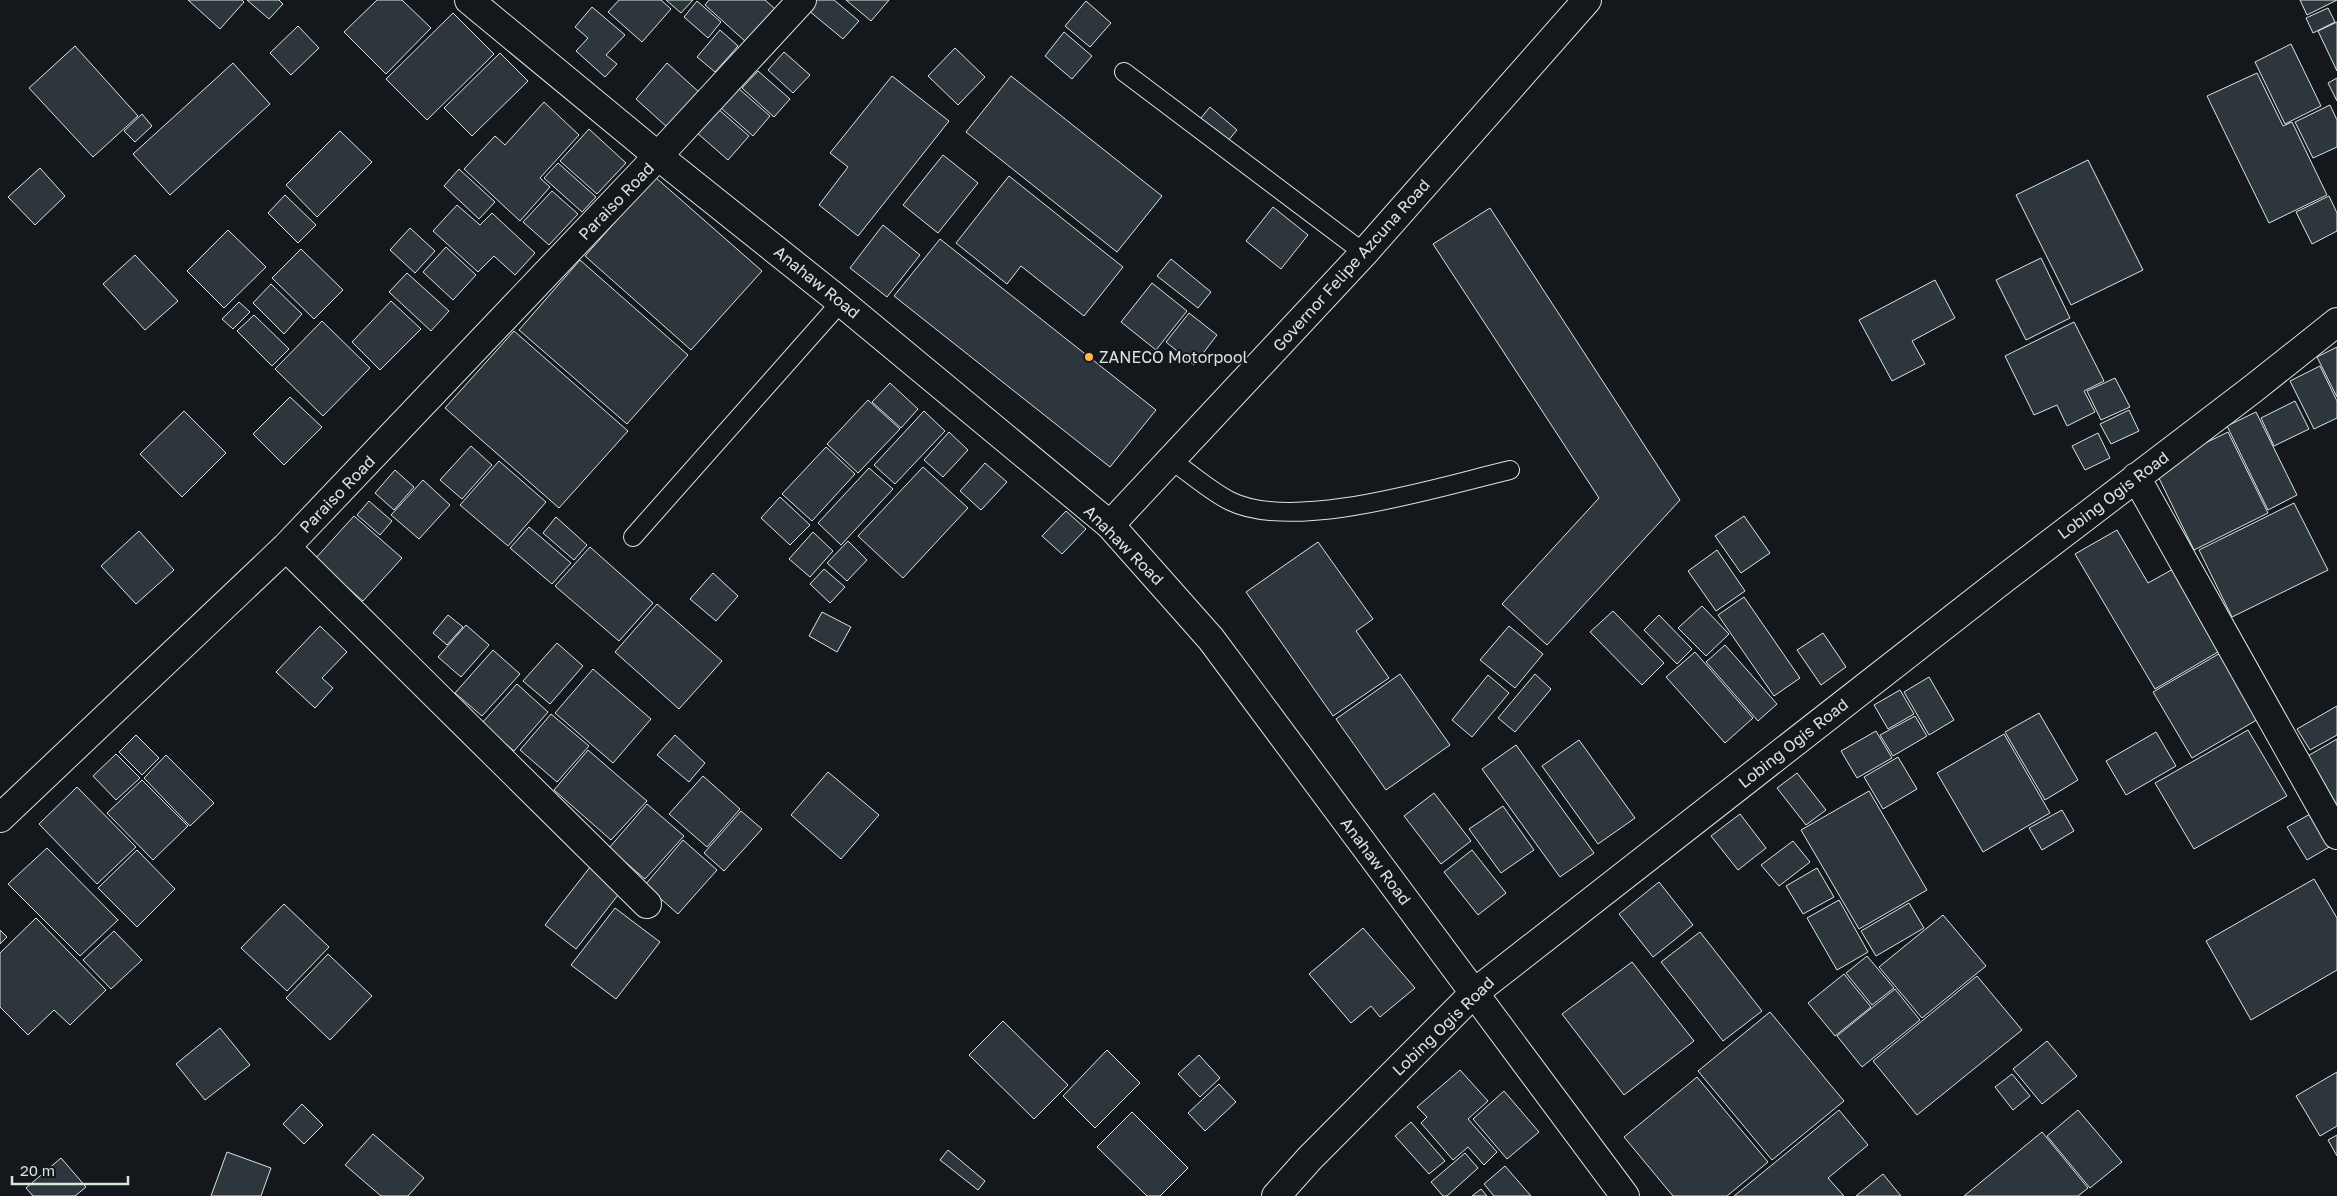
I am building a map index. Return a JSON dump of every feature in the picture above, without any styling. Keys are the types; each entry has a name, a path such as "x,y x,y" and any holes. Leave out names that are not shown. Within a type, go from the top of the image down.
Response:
{"street":[{"name":"Anahaw Road","path":"469,0 658,156 841,302 1110,525 1210,639 1625,1196"},
{"name":"Paraiso Road","path":"0,818 286,547 658,156 802,0"},
{"name":"Governor Felipe Azcuna Road","path":"1110,525 1364,253 1587,0"},
{"name":"Lobing Ogis Road","path":"1276,1196 1316,1152 1474,992 2337,322"},
{"path":"2136,477 2337,835"},
{"path":"286,547 647,904"}],"lane":[{"path":"1124,72 1364,253"},
{"path":"633,537 841,302"},
{"path":"1171,460 1231,501 1259,509 1300,512 1346,508 1510,470"}],"building":[{"path":"188,0 242,0 244,2 220,29"},
{"path":"247,0 279,0 283,4 269,19"},
{"path":"377,0 402,0 431,28 386,74 344,32"},
{"path":"619,0 661,0 671,9 642,42 608,12"},
{"path":"666,0 693,0 681,13"},
{"path":"709,0 765,0 775,9 746,42 705,5"},
{"path":"816,0 834,0 859,21 843,39 808,10"},
{"path":"846,0 889,0 871,21"},
{"path":"2300,0 2337,0 2307,15"},
{"path":"697,1 721,22 708,38 684,17"},
{"path":"1086,1 1111,23 1090,47 1065,26"},
{"path":"592,7 625,35 606,55 617,64 605,77 576,51 588,38 575,27"},
{"path":"2328,8 2335,22 2313,33 2306,18"},
{"path":"453,13 494,54 427,120 386,79"},
{"path":"2337,22 2337,71 2318,31"},
{"path":"298,26 319,48 291,75 270,53"},
{"path":"720,30 738,46 715,72 697,57"},
{"path":"1064,32 1092,56 1072,79 1045,56"},
{"path":"2291,44 2321,106 2285,124 2255,62"},
{"path":"75,46 138,116 93,157 29,88"},
{"path":"955,48 985,77 958,105 928,76"},
{"path":"784,52 810,75 793,93 768,70"},
{"path":"500,53 528,81 472,136 444,108"},
{"path":"233,63 270,104 170,195 133,154"},
{"path":"667,63 700,93 668,128 636,99"},
{"path":"758,71 790,99 774,117 742,88"},
{"path":"2257,73 2283,126 2292,122 2327,195 2269,223 2207,96"},
{"path":"892,76 949,121 858,236 819,205 848,167 830,153"},
{"path":"1011,76 1162,196 1117,252 966,132"},
{"path":"2337,78 2337,101 2328,83"},
{"path":"738,88 770,116 753,136 721,108"},
{"path":"544,102 579,135 540,178 550,187 520,221 464,169 495,136 505,145"},
{"path":"2330,105 2337,120 2337,147 2313,158 2295,122"},
{"path":"1210,107 1237,130 1227,142 1200,119"},
{"path":"717,108 749,136 728,160 696,132"},
{"path":"142,114 152,126 135,142 124,131"},
{"path":"589,129 626,163 597,194 560,161"},
{"path":"340,131 372,162 317,217 286,185"},
{"path":"943,155 978,183 938,233 903,205"},
{"path":"2088,160 2143,270 2071,305 2016,195"},
{"path":"558,163 596,197 582,212 544,178"},
{"path":"40,168 65,196 35,225 8,197"},
{"path":"459,169 495,202 479,219 444,186"},
{"path":"1009,176 1123,267 1084,316 1021,266 1007,284 956,243"},
{"path":"655,177 762,271 691,350 585,256"},
{"path":"552,191 578,214 549,245 523,222"},
{"path":"285,195 316,225 298,243 268,213"},
{"path":"2329,196 2337,213 2337,231 2312,244 2296,212"},
{"path":"457,205 480,225 492,213 535,253 515,275 494,256 478,272 433,231"},
{"path":"1273,207 1308,235 1281,269 1246,241"},
{"path":"1490,208 1680,500 1547,645 1502,604 1599,498 1433,244"},
{"path":"883,225 920,255 887,297 850,268"},
{"path":"410,228 435,251 415,273 390,250"},
{"path":"228,230 266,267 224,308 187,271"},
{"path":"940,239 1156,410 1110,467 894,296"},
{"path":"446,247 476,275 453,300 423,272"},
{"path":"301,249 343,290 314,319 272,278"},
{"path":"135,255 178,301 145,330 103,284"},
{"path":"2041,258 2070,318 2026,340 1996,280"},
{"path":"1171,259 1211,292 1198,308 1157,276"},
{"path":"580,260 688,355 627,424 519,330"},
{"path":"407,273 449,311 431,331 389,292"},
{"path":"1935,280 1955,318 1912,341 1925,364 1892,381 1859,320"},
{"path":"1152,283 1187,311 1156,350 1121,322"},
{"path":"271,284 302,314 284,334 253,303"},
{"path":"391,301 421,329 380,370 352,342"},
{"path":"239,302 250,312 233,329 222,319"},
{"path":"1189,313 1217,335 1194,365 1166,342"},
{"path":"254,315 289,349 272,366 237,331"},
{"path":"322,321 370,368 323,416 275,369"},
{"path":"2074,322 2104,381 2084,391 2095,412 2067,426 2057,405 2034,415 2005,356"},
{"path":"514,331 628,431 559,508 445,408"},
{"path":"2337,347 2337,397 2317,357"},
{"path":"2320,366 2337,401 2337,418 2314,429 2290,381"},
{"path":"2115,378 2130,407 2101,420 2087,391"},
{"path":"890,383 918,409 901,428 872,402"},
{"path":"290,397 322,427 284,465 253,434"},
{"path":"868,400 900,429 858,473 827,444"},
{"path":"2295,401 2309,429 2274,446 2261,418"},
{"path":"2129,410 2139,431 2111,444 2100,424"},
{"path":"184,411 226,453 182,497 140,454"},
{"path":"924,411 945,431 895,484 874,465"},
{"path":"2256,412 2297,495 2268,510 2227,426"},
{"path":"949,432 968,450 943,477 924,460"},
{"path":"2228,432 2268,513 2194,550 2154,468"},
{"path":"2098,433 2110,458 2085,470 2072,446"},
{"path":"471,446 492,465 462,499 440,480"},
{"path":"826,447 855,474 812,521 782,494"},
{"path":"499,461 546,502 508,546 460,505"},
{"path":"985,463 1007,482 981,510 960,491"},
{"path":"923,467 968,508 903,578 858,536"},
{"path":"869,468 893,489 841,545 818,523"},
{"path":"395,470 414,487 394,510 375,493"},
{"path":"423,480 450,505 419,539 391,515"},
{"path":"780,497 810,525 790,545 761,518"},
{"path":"369,501 392,521 380,535 357,515"},
{"path":"2294,503 2328,570 2232,617 2199,550"},
{"path":"1066,511 1086,529 1062,554 1042,536"},
{"path":"354,516 402,558 363,601 315,559"},
{"path":"1744,516 1770,553 1741,573 1715,536"},
{"path":"556,517 587,545 574,560 543,533"},
{"path":"529,527 571,563 552,584 510,548"},
{"path":"2117,530 2148,583 2175,568 2223,649 2155,689 2075,554"},
{"path":"139,531 174,570 136,604 101,566"},
{"path":"813,532 833,551 810,577 789,559"},
{"path":"848,541 867,560 847,581 827,563"},
{"path":"1318,542 1373,619 1356,631 1389,678 1333,716 1246,592"},
{"path":"590,547 653,603 619,641 555,586"},
{"path":"1717,550 1745,591 1716,611 1688,571"},
{"path":"824,569 845,587 830,603 810,584"},
{"path":"713,573 738,596 716,621 690,599"},
{"path":"1744,597 1800,678 1774,696 1718,615"},
{"path":"657,604 722,661 679,709 615,652"},
{"path":"1702,606 1729,634 1706,656 1678,628"},
{"path":"1613,611 1664,663 1642,685 1590,632"},
{"path":"822,612 851,627 837,652 809,636"},
{"path":"448,615 463,627 447,645 433,633"},
{"path":"1659,615 1692,649 1677,664 1644,630"},
{"path":"466,625 489,645 461,677 438,657"},
{"path":"320,626 347,652 322,678 333,688 315,708 276,672"},
{"path":"1509,626 1543,654 1515,688 1480,660"},
{"path":"1823,633 1846,667 1821,685 1797,650"},
{"path":"557,643 583,666 550,704 523,681"},
{"path":"1725,645 1777,704 1758,721 1706,662"},
{"path":"493,650 520,674 482,716 455,693"},
{"path":"1695,652 1753,718 1725,743 1666,677"},
{"path":"2222,652 2260,718 2192,758 2153,692"},
{"path":"593,669 651,719 613,763 555,713"},
{"path":"1400,674 1450,745 1386,790 1336,719"},
{"path":"1535,674 1551,689 1515,732 1498,718"},
{"path":"1488,675 1509,693 1472,737 1452,720"},
{"path":"1929,677 1954,720 1929,735 1904,692"},
{"path":"517,684 548,712 514,751 482,723"},
{"path":"1900,690 1914,714 1888,729 1874,705"},
{"path":"2337,706 2337,735 2310,750 2297,729"},
{"path":"2039,713 2078,780 2045,800 2005,732"},
{"path":"551,714 589,746 557,782 520,750"},
{"path":"1915,716 1927,736 1893,756 1880,735"},
{"path":"2248,730 2287,796 2194,849 2155,783"},
{"path":"1876,731 1892,758 1857,778 1841,751"},
{"path":"2156,732 2176,766 2126,795 2106,761"},
{"path":"2004,734 2050,813 1983,852 1937,773"},
{"path":"136,735 159,758 142,775 119,752"},
{"path":"675,735 705,763 689,782 657,755"},
{"path":"2337,739 2337,811 2306,757"},
{"path":"1579,740 1635,818 1598,844 1542,766"},
{"path":"1516,745 1594,853 1560,877 1482,769"},
{"path":"588,750 647,801 611,840 554,790"},
{"path":"116,754 140,778 116,800 93,776"},
{"path":"166,755 214,803 190,826 144,778"},
{"path":"1898,757 1917,789 1883,809 1864,777"},
{"path":"828,772 879,815 841,859 791,815"},
{"path":"1797,773 1826,810 1806,825 1777,788"},
{"path":"703,776 740,809 707,847 669,814"},
{"path":"142,780 188,826 153,860 107,813"},
{"path":"77,787 136,847 97,884 39,824"},
{"path":"1869,791 1927,890 1859,929 1801,830"},
{"path":"1434,793 1471,841 1441,864 1404,816"},
{"path":"647,804 684,836 645,879 609,848"},
{"path":"1503,806 1534,850 1501,873 1469,829"},
{"path":"2062,810 2074,831 2042,850 2029,828"},
{"path":"741,811 762,829 724,871 704,853"},
{"path":"2312,813 2331,846 2307,860 2287,827"},
{"path":"1740,814 1766,848 1738,870 1711,836"},
{"path":"683,840 717,870 678,914 645,885"},
{"path":"1793,841 1810,862 1779,886 1761,865"},
{"path":"47,848 118,920 80,956 8,884"},
{"path":"137,850 175,889 137,927 98,888"},
{"path":"1472,850 1506,893 1478,915 1444,872"},
{"path":"594,862 625,886 576,949 545,925"},
{"path":"1817,868 1834,897 1803,914 1786,886"},
{"path":"2314,879 2337,918 2337,970 2251,1020 2206,941"},
{"path":"1659,882 1693,925 1653,957 1619,914"},
{"path":"1839,900 1868,952 1837,970 1807,918"},
{"path":"1909,903 1924,928 1876,956 1861,931"},
{"path":"284,904 329,947 287,991 241,948"},
{"path":"615,908 660,942 616,999 571,965"},
{"path":"1943,915 1986,966 1922,1018 1879,967"},
{"path":"36,918 106,990 70,1025 54,1010 28,1035 0,1007 0,953"},
{"path":"1363,928 1415,988 1380,1017 1371,1006 1351,1023 1309,974"},
{"path":"0,930 7,937 0,944"},
{"path":"114,931 142,960 111,989 83,960"},
{"path":"1700,932 1762,1011 1723,1041 1661,962"},
{"path":"328,954 372,996 330,1040 286,998"},
{"path":"1867,956 1894,988 1872,1005 1846,973"},
{"path":"1632,962 1694,1041 1624,1095 1562,1014"},
{"path":"1844,974 1871,1007 1835,1036 1808,1003"},
{"path":"1977,976 2022,1030 1917,1115 1873,1061"},
{"path":"1895,989 1920,1020 1862,1067 1837,1036"},
{"path":"1770,1012 1844,1101 1772,1160 1698,1071"},
{"path":"1003,1021 1068,1085 1034,1119 969,1055"},
{"path":"220,1028 250,1065 205,1100 176,1064"},
{"path":"2047,1041 2077,1076 2042,1104 2013,1069"},
{"path":"1107,1050 1140,1083 1095,1128 1063,1096"},
{"path":"1199,1055 1220,1078 1200,1097 1178,1074"},
{"path":"1460,1070 1488,1101 1468,1119 1497,1152 1484,1165 1468,1147 1453,1160 1421,1123 1427,1117 1417,1107"},
{"path":"2337,1072 2337,1126 2320,1136 2296,1096"},
{"path":"2012,1074 2030,1096 2013,1110 1995,1087"},
{"path":"1697,1077 1768,1162 1727,1196 1673,1196 1624,1137"},
{"path":"1219,1084 1236,1102 1205,1131 1188,1113"},
{"path":"1504,1091 1539,1132 1507,1159 1473,1119"},
{"path":"302,1104 323,1125 304,1144 283,1124"},
{"path":"1839,1110 1868,1145 1828,1178 1844,1196 1734,1196"},
{"path":"2078,1110 2122,1162 2090,1188 2047,1136"},
{"path":"1132,1112 1188,1168 1160,1196 1147,1196 1097,1147"},
{"path":"1411,1122 1445,1161 1429,1174 1395,1136"},
{"path":"2042,1132 2088,1188 2078,1196 1964,1196"},
{"path":"373,1134 424,1178 408,1196 381,1196 345,1165"},
{"path":"2337,1135 2337,1156 2328,1140"},
{"path":"948,1150 985,1181 978,1190 940,1160"},
{"path":"227,1152 271,1168 261,1196 211,1196"},
{"path":"1465,1153 1478,1168 1447,1196 1443,1196 1431,1182"},
{"path":"61,1158 86,1187 75,1196 33,1196 26,1188"},
{"path":"1505,1166 1531,1196 1494,1196 1484,1184"},
{"path":"1883,1174 1901,1196 1856,1196"},
{"path":"1481,1189 1487,1196 1472,1196"}],"place":[{"name":"ZANECO Motorpool","path":"1089,357"}]}
